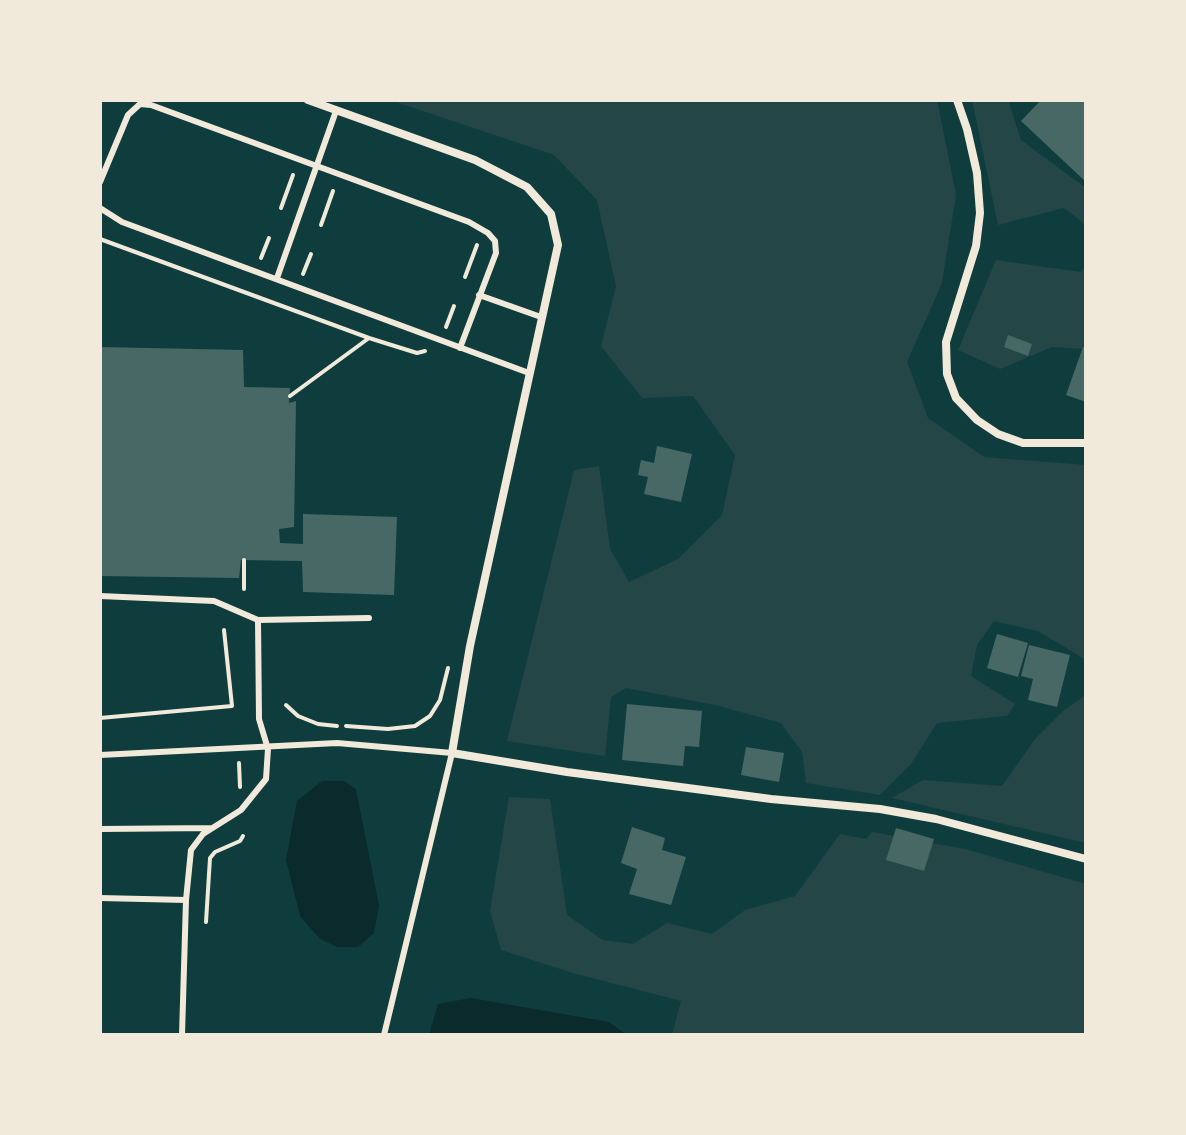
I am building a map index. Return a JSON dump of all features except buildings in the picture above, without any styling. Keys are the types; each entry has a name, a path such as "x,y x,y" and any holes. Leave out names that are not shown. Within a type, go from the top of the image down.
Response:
{"street":[{"path":"308,100 475,160 527,187 551,214 558,245 470,646 452,753 756,797 880,809 936,819 1086,859"},
{"path":"957,100 977,173 980,213 976,246 946,342 947,374 956,398 977,420 998,434 1023,443 1086,443"}],"lane":[{"path":"100,182 128,115 140,104 151,105 469,222 495,241 496,253 460,348"},
{"path":"277,278 336,111"},
{"path":"100,208 122,222 529,373"},
{"path":"479,295 541,317"},
{"path":"100,596 214,601 258,620 369,618"},
{"path":"182,1035 186,900 191,850 203,834 241,810 266,779 268,749 259,719 258,620"},
{"path":"100,755 268,749 337,743 452,753 384,1035"},
{"path":"100,829 212,828"},
{"path":"100,898 186,900"}],"path":[{"path":"281,208 293,175"},
{"path":"321,225 333,191"},
{"path":"260,260 269,238"},
{"path":"100,239 369,338 417,353 436,349"},
{"path":"465,277 477,245"},
{"path":"303,274 311,254"},
{"path":"445,329 454,306"},
{"path":"290,396 369,338"},
{"path":"244,560 244,589"},
{"path":"100,718 232,706 224,630"},
{"path":"286,705 298,716 318,724 388,729 415,726 430,716 440,700 451,653"},
{"path":"239,763 240,790"},
{"path":"206,922 210,858 215,852 240,841 243,836"}],"shaded area":[{"path":"390,100 937,100 956,195 942,283 907,362 928,418 984,457 1086,465 1086,660 1038,631 994,621 977,645 971,676 1015,704 1007,716 937,723 911,764 880,795 806,783 802,752 781,723 715,705 626,688 611,697 605,756 507,741 574,470 599,466 610,549 629,582 678,559 722,515 735,455 693,396 642,398 601,346 616,286 597,200 554,155"},
{"path":"972,100 1008,100 1021,140 1086,188 1086,225 1064,208 998,225"},
{"path":"996,260 1081,272 1086,265 1086,349 1052,347 1000,369 958,350"},
{"path":"1086,695 1086,843 892,798 923,780 1002,786 1035,739 1063,711"},
{"path":"322,781 344,781 356,789 379,906 374,933 358,947 337,947 320,939 300,916 286,860 297,801"},
{"path":"509,797 550,799 567,915 603,940 633,944 667,923 712,934 745,910 795,896 840,834 866,839 872,832 965,849 1086,884 1086,1035 672,1035 681,1001 573,973 501,950 490,911"},
{"path":"471,998 609,1022 627,1035 429,1035 438,1004"}]}
